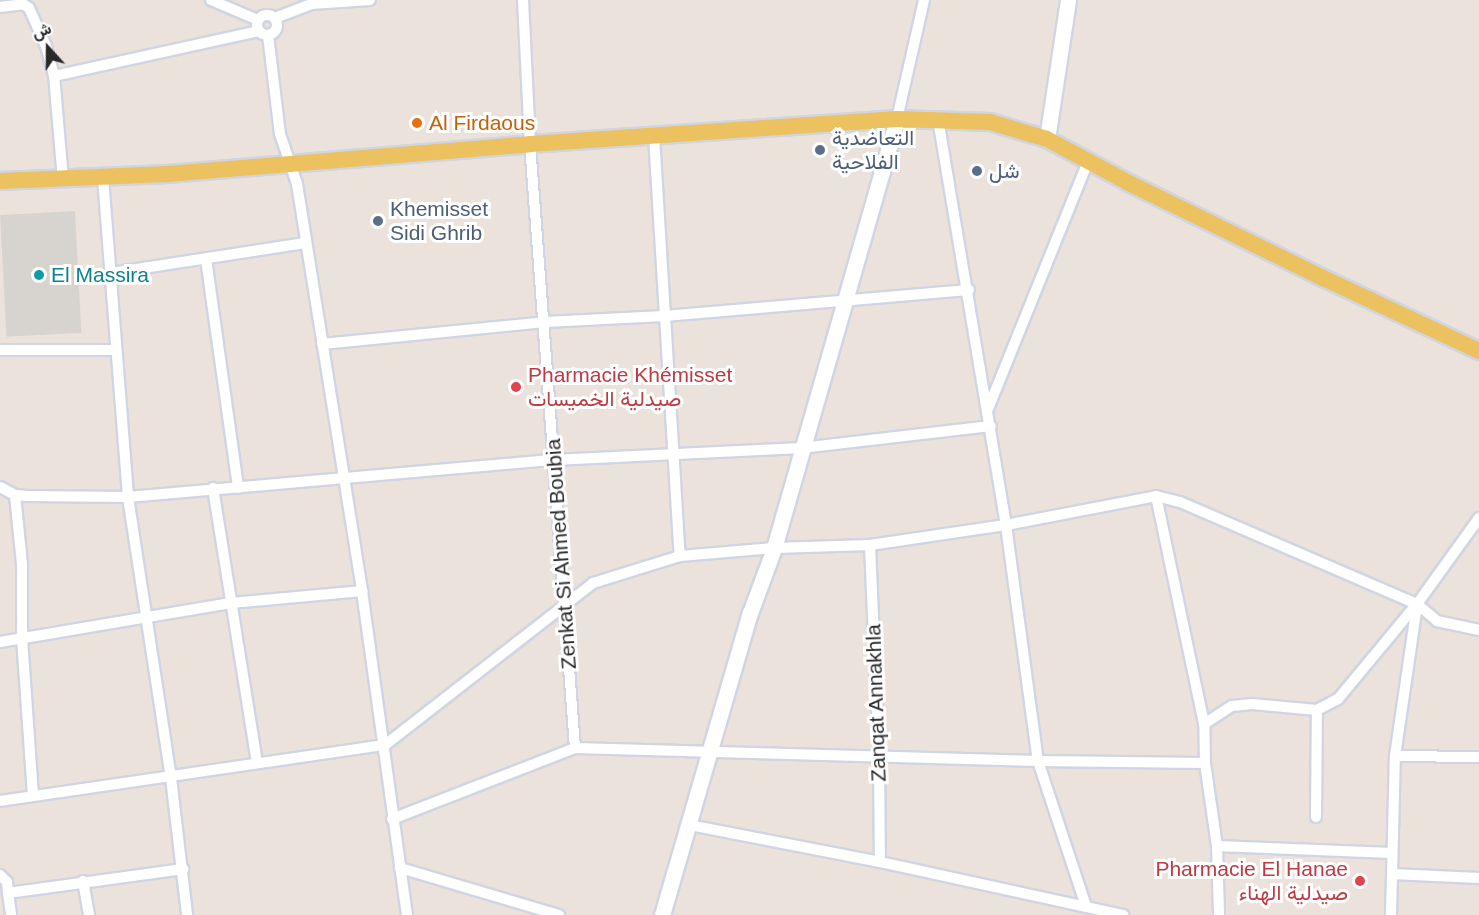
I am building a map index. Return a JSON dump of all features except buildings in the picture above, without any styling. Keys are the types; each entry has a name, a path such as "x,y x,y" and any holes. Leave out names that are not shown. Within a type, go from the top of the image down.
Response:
{"main road":[{"path":"0,181 103,178 292,165 530,144 897,119 990,122 1047,139 1088,162 1479,351"}],"street":[{"path":"211,0 262,29"},
{"path":"370,0 311,2 275,18 266,15 262,29 280,134 292,165 322,344 385,745 392,819 407,915"},
{"name":"Zenkat Si Ahmed Boubia","path":"524,0 530,144 575,748"},
{"path":"662,915 750,613 774,548 897,119 924,0"},
{"path":"1047,139 1068,0"},
{"path":"0,7 23,4 29,8 46,46 54,76 63,180"},
{"path":"54,76 262,29 276,31 275,18"},
{"path":"938,119 991,426 1038,761 1086,906"},
{"path":"654,136 680,556"},
{"path":"988,410 1088,162"},
{"path":"103,178 128,497 171,778 187,915"},
{"path":"111,273 305,243"},
{"path":"206,259 238,488"},
{"path":"322,344 544,322 664,316 969,290"},
{"path":"0,350 115,350"},
{"path":"0,487 15,495 128,497 553,460 801,448 991,426"},
{"path":"213,488 257,762"},
{"path":"15,495 22,564 22,638 33,796"},
{"path":"1156,496 1204,724 1205,763 1217,846 1219,915"},
{"path":"0,801 171,778 257,762 385,745 593,583 680,556 774,548 870,545 1006,525 1156,496 1180,502 1417,604 1437,621 1479,630"},
{"path":"1204,724 1225,710 1239,705 1317,710 1338,699 1417,604 1477,523"},
{"name":"Zanqat Annakhla","path":"870,545 879,758 880,862"},
{"path":"0,642 231,603 362,591"},
{"path":"1391,915 1395,756 1417,604"},
{"path":"1316,817 1317,710"},
{"path":"392,819 575,748 879,758 1205,763"},
{"path":"1395,756 1479,757"},
{"path":"690,825 880,862 1124,915"},
{"path":"1217,846 1392,854"},
{"path":"400,868 559,915"},
{"path":"8,893 183,869"},
{"path":"1392,874 1479,878"},
{"path":"0,875 7,882 11,915"},
{"path":"83,881 89,915"}],"shaded area":[{"name":"El Massira","path":"75,211 81,333 6,337 0,215"}],"place":[{"name":"Al Firdaous","path":"417,123"},
{"name":"التعاضدية الفلاحية","path":"820,150"},
{"name":"شل","path":"977,171"},
{"name":"Khemisset Sidi Ghrib","path":"378,221"},
{"name":"El Massira","path":"39,275"},
{"name":"Pharmacie Khémisset صيدلية الخميسات","path":"516,387"},
{"name":"Pharmacie El Hanae صيدلية الهناء","path":"1360,881"}]}
